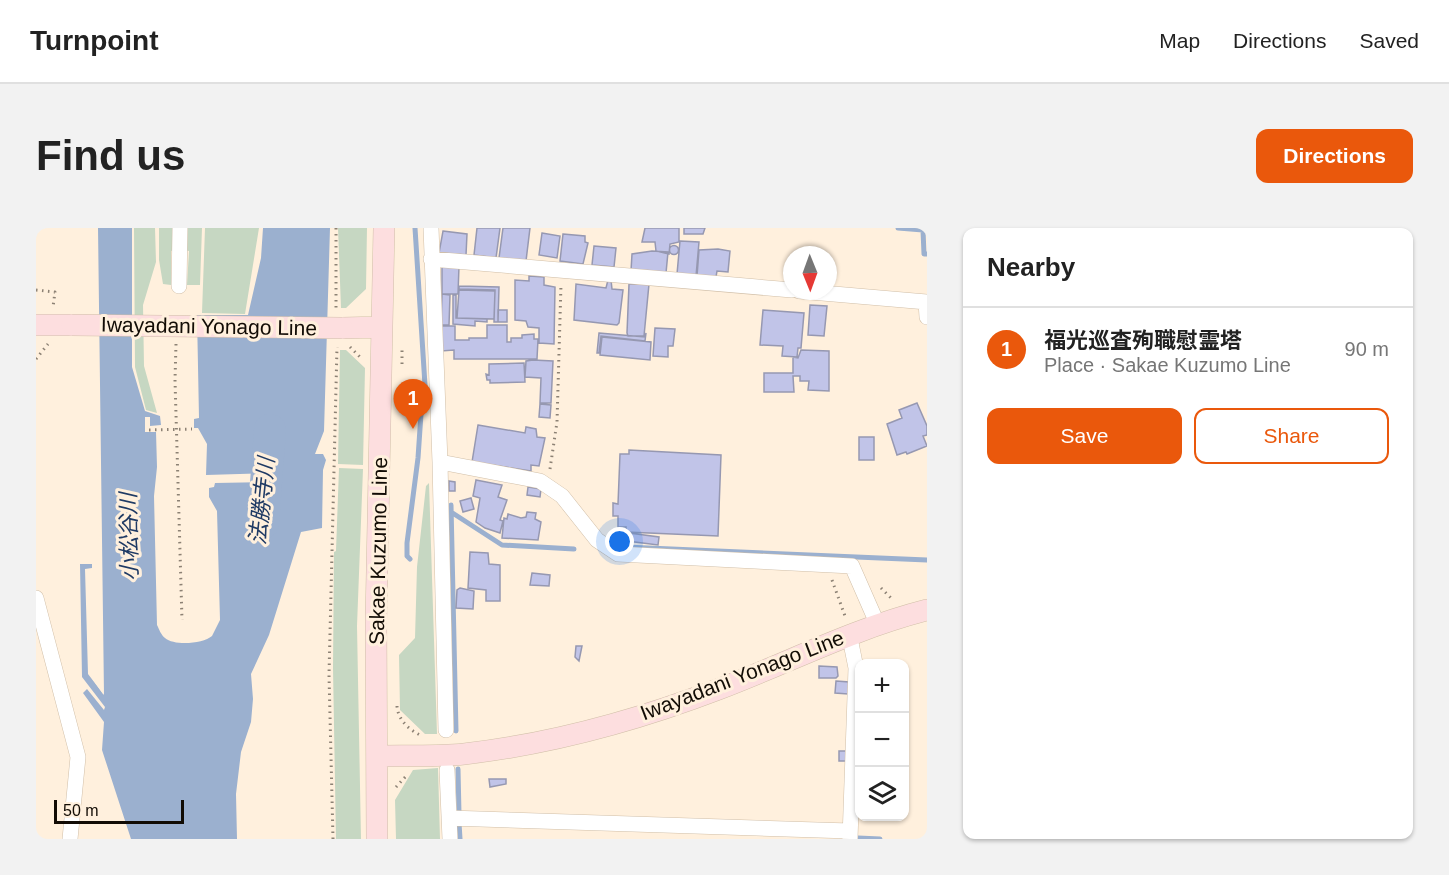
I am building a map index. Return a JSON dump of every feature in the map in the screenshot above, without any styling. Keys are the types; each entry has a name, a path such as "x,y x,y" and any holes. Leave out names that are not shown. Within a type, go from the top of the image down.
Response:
{"main road":[{"name":"Sakae Kuzumo Line","path":"377,839 376,620 384,228"},
{"name":"Iwayadani Yonago Line","path":"36,325 339,330 382,327"},
{"name":"Iwayadani Yonago Line","path":"377,756 463,754 537,742 616,723 719,689 846,628 877,623 927,610"}],"street":[{"path":"179,286 180,228"},
{"path":"431,228 440,462 446,730"},
{"path":"431,259 783,289"},
{"path":"837,296 927,307"},
{"path":"440,462 548,485 562,496 597,540 618,554 852,566 877,623"},
{"path":"36,598 78,756 70,839"},
{"path":"449,818 850,835 856,668 846,628"},
{"path":"447,770 450,839"}],"path":[{"path":"333,839 329,675 339,330 336,228"},
{"path":"548,485 557,422 561,271"},
{"path":"36,290 55,292 53,308"},
{"path":"339,330 363,363"},
{"path":"401,372 402,336"},
{"path":"177,338 182,620"},
{"path":"149,430 192,429"},
{"path":"829,573 845,613 846,628"},
{"path":"880,588 897,603"},
{"path":"397,699 398,715 404,723 420,736 431,738"}],"green space":[{"path":"134,228 155,228 156,262 143,305 144,366 157,413 146,410 135,367"},
{"path":"159,228 175,228 175,250 171,251 171,285 163,284 159,260"},
{"path":"184,228 202,228 200,285 187,285 189,251 183,250"},
{"path":"205,228 259,228 245,314 202,313"},
{"path":"338,228 367,228 366,289 346,308 341,308"},
{"path":"340,350 346,350 365,368 363,465 338,464"},
{"path":"339,468 363,469 357,626 361,839 336,839 333,668 334,552 336,551"},
{"path":"429,483 437,734 425,734 400,710 399,655 415,638 417,567 426,486"},
{"path":"438,768 440,839 396,839 395,800 413,770"}],"water":[{"name":"小松谷川","path":"98,228 132,228 132,367 145,411 160,416 161,425 150,426 150,417 145,417 145,432 156,432 157,467 154,496 157,625 162,635 169,641 188,643 208,639 220,620 217,511 209,497 209,488 214,487 215,483 270,482 270,473 206,475 207,444 198,428 194,428 194,419 199,418 197,315 248,315 261,258 263,228 330,228 324,431 315,454 323,454 326,460 323,470 322,528 301,532 269,635 251,674 253,699 251,722 241,752 236,794 237,839 131,839 102,750 104,722 83,693 87,689 104,710 105,707 82,677 80,564 92,564 92,568 85,569 88,674 104,695"}],"pier":[{"path":"96,362 103,694 89,674 86,569 92,569 92,564 79,564 81,678 88,687 82,693 103,722 101,750 101,723 81,694 85,687 79,677 77,564 80,561 92,561 95,569 88,571 91,673 101,687"}],"building":[{"path":"477,228 500,228 496,258 474,255"},
{"path":"503,228 530,228 526,261 499,258"},
{"path":"645,228 679,228 679,242 670,244 669,254 656,251 655,242 642,242"},
{"path":"684,228 705,228 703,234 684,234"},
{"path":"443,231 467,234 466,255 439,253"},
{"path":"542,233 560,236 557,258 539,255"},
{"path":"563,234 585,236 585,242 588,243 583,264 560,261"},
{"path":"680,241 699,242 696,276 677,274"},
{"path":"674,245 679,250 674,255 669,250"},
{"path":"594,246 616,248 614,267 592,265"},
{"path":"699,250 730,251 728,272 717,271 716,277 697,276"},
{"path":"652,251 668,252 666,273 631,271 632,254"},
{"path":"442,266 459,266 458,294 442,294"},
{"path":"529,276 544,277 544,285 555,287 554,344 539,343 539,328 528,327 526,321 515,320 515,280 529,281"},
{"path":"608,280 611,280 612,289 623,290 619,323 617,325 574,320 576,284 606,288"},
{"path":"629,284 649,284 644,336 628,336 627,333"},
{"path":"459,286 499,287 498,322 494,322 495,290 459,289"},
{"path":"459,290 495,291 494,319 457,318"},
{"path":"442,294 450,295 449,325 441,325"},
{"path":"453,295 456,295 456,318 487,319 487,322 475,321 475,326 453,324"},
{"path":"810,305 827,306 824,336 808,335"},
{"path":"498,310 507,310 507,322 498,322"},
{"path":"763,310 804,313 801,348 798,348 797,357 782,356 783,346 760,345"},
{"path":"487,325 507,325 507,342 511,342 511,338 522,338 522,335 534,334 534,339 538,339 537,359 454,359 454,350 441,351 441,326 455,326 455,340 469,340 469,338 487,338"},
{"path":"655,328 675,329 673,346 668,346 668,357 653,356"},
{"path":"599,333 645,337 646,333 645,341 601,336 599,353 597,353"},
{"path":"602,337 651,342 650,360 600,355"},
{"path":"801,350 829,351 829,391 808,390 809,381 800,381 800,376 793,376 794,392 764,392 764,373 793,373 793,357 798,358"},
{"path":"526,361 553,361 551,403 540,403 541,378 525,377"},
{"path":"524,363 525,382 490,383 490,380 487,380 489,364"},
{"path":"917,403 927,426 927,435 923,436 927,446 907,454 906,452 897,455 887,424 902,418 899,410"},
{"path":"540,404 551,405 550,418 539,417"},
{"path":"478,425 525,433 526,427 536,429 537,437 545,438 539,466 531,465 531,471 472,462"},
{"path":"859,437 874,437 874,460 859,460"},
{"path":"629,450 721,455 718,536 626,532 626,527 618,527 618,516 613,516 613,503 618,504 620,454 629,454"},
{"path":"476,480 502,485 498,497 507,500 500,520 503,521 500,533 476,522 480,498 473,496"},
{"path":"449,481 455,482 455,491 449,491"},
{"path":"528,487 541,489 540,497 527,495"},
{"path":"471,498 474,509 463,512 460,501"},
{"path":"527,512 536,513 535,519 541,522 538,540 502,538 504,518 507,519 508,514 521,518 526,517"},
{"path":"629,533 659,537 658,545 627,541"},
{"path":"470,552 488,553 489,564 500,565 500,601 486,601 486,590 468,588"},
{"path":"532,573 550,575 549,586 530,585"},
{"path":"460,588 474,591 473,609 456,608 457,590"},
{"path":"576,646 582,646 579,661 575,657"},
{"path":"819,666 837,667 838,676 819,678"},
{"path":"836,681 849,682 848,694 835,693"},
{"path":"839,751 847,751 847,761 839,761"},
{"path":"489,779 506,779 506,784 490,787"}],"waterway":[{"path":"410,559 407,556 407,543 421,414 430,403 425,385 415,228"},
{"path":"898,228 923,230 924,254 927,254"},
{"name":"法勝寺川","path":"263,523 270,430"},
{"path":"451,505 456,731"},
{"path":"451,512 502,545 574,549"},
{"path":"612,541 625,547 927,560"},
{"path":"458,769 459,814"},
{"path":"460,839 459,823 462,823"},
{"path":"858,838 880,839"}],"place":[{"name":"福光巡査殉職慰霊塔","path":"413,429"}]}
